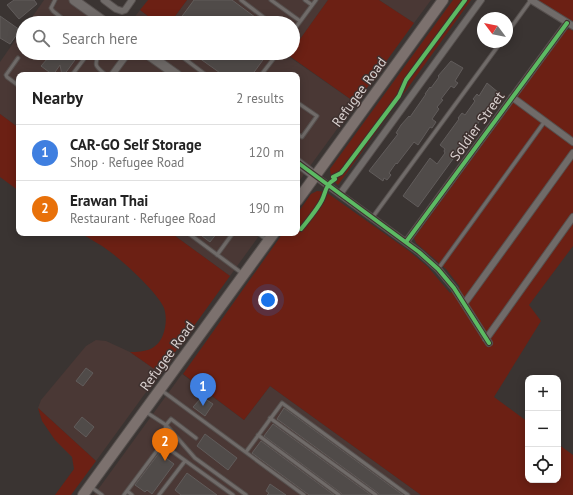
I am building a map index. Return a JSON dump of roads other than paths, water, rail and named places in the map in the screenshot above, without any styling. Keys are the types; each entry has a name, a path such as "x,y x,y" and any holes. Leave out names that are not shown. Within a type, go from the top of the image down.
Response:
{"main road":[{"name":"Refugee Road","path":"300,197 443,0"},
{"name":"Refugee Road","path":"83,495 271,237"}],"street":[{"path":"74,0 96,16"},
{"path":"104,0 119,11 125,10 132,0"},
{"path":"340,194 481,0"},
{"path":"531,0 573,26"},
{"name":"Soldier Street","path":"406,242 567,22"},
{"path":"114,72 123,60"},
{"path":"156,60 172,72"},
{"path":"512,97 573,142"},
{"path":"464,304 573,153"},
{"path":"300,164 406,242 438,269 454,288 488,341 573,217"}],"lane":[{"path":"55,0 51,8 59,16"},
{"path":"241,0 263,16"},
{"path":"271,0 292,16"},
{"path":"305,0 312,5"},
{"path":"300,22 316,0"},
{"path":"513,25 531,0"},
{"path":"372,218 497,48"},
{"path":"16,84 6,75 17,60"},
{"path":"74,72 83,60"},
{"path":"96,60 98,68 103,72"},
{"path":"187,60 202,72"},
{"path":"263,72 273,60"},
{"path":"300,104 317,116 302,137 300,136"},
{"path":"438,269 545,121"},
{"path":"192,236 244,274"},
{"path":"217,255 231,236"},
{"path":"160,389 304,495"},
{"path":"246,452 282,402 408,495"},
{"path":"144,411 166,425 194,458 246,495"},
{"path":"124,495 162,444 166,425 171,418 196,438"},
{"path":"270,418 376,495"},
{"path":"258,435 339,495"},
{"path":"162,444 233,495"},
{"path":"160,494 185,461"},
{"path":"90,486 102,495"},
{"path":"127,491 132,495"}],"place":[{"name":"CAR-GO Self Storage","path":"203,406"},
{"name":"Erawan Thai","path":"165,461"}]}
